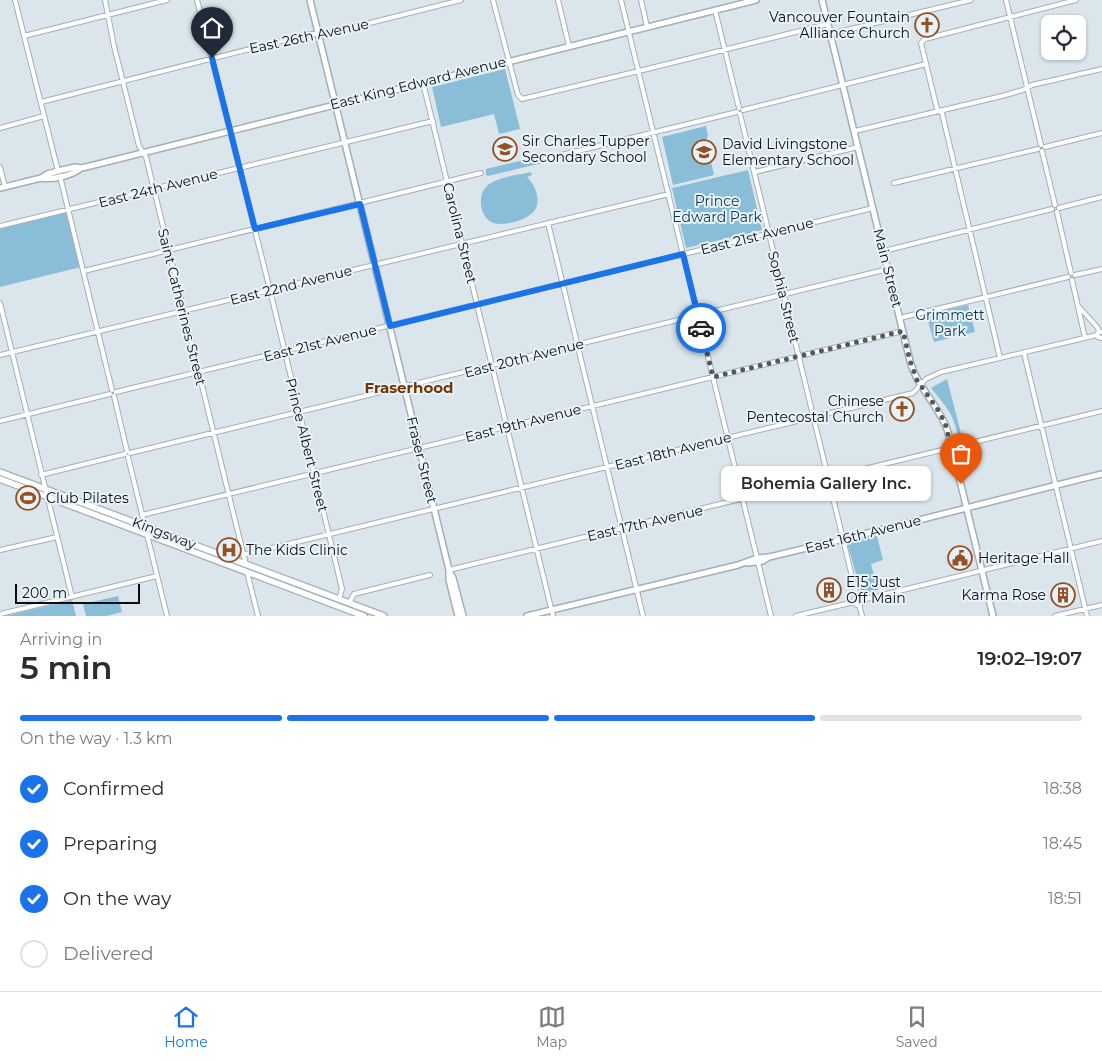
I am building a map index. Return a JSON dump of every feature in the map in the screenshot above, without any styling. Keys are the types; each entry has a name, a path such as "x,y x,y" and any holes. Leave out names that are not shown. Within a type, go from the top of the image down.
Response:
{"main road":[{"name":"Fraser Street","path":"310,0 420,448 458,616"},
{"name":"East King Edward Avenue","path":"2,188 41,178 48,179 75,167 80,168 143,153 715,10 730,4 756,0"},
{"name":"Main Street","path":"822,0 912,368 920,386 943,419 952,447 992,616"},
{"name":"Kingsway","path":"0,472 384,616"},
{"name":"East 16th Avenue","path":"527,616 552,613 637,589 769,558 1102,474"},
{"name":"Kingsway","path":"0,479 364,616"},
{"name":"Fraser Street","path":"449,570 454,578 464,616"}],"street":[{"path":"15,0 84,270 167,616"},
{"name":"Saint Catherines Street","path":"105,0 114,46 139,146 146,157 258,616"},
{"path":"24,36 167,0"},
{"name":"Prince Albert Street","path":"197,0 240,168 342,589 339,599"},
{"name":"East 26th Avenue","path":"41,102 309,34 326,34 461,0"},
{"path":"494,0 520,98 639,71 828,24"},
{"path":"558,0 569,46"},
{"path":"621,0 771,616"},
{"path":"641,0 647,27"},
{"path":"830,34 970,0"},
{"path":"1006,0 1085,338"},
{"path":"1000,358 942,113 937,109 921,43 922,40 1076,0"},
{"name":"Sophia Street","path":"715,10 857,597"},
{"path":"545,159 926,64"},
{"path":"855,131 939,111 1027,88 1032,85 1102,69"},
{"name":"Carolina Street","path":"423,82 552,613"},
{"path":"0,128 44,116"},
{"name":"East 24th Avenue","path":"0,226 433,121"},
{"path":"894,183 1102,133"},
{"path":"755,172 858,147"},
{"path":"0,167 2,188"},
{"path":"84,270 481,174"},
{"name":"East 22nd Avenue","path":"0,355 669,194"},
{"path":"884,251 1102,197"},
{"name":"East 21st Avenue","path":"0,421 873,208"},
{"path":"548,223 643,616"},
{"name":"East 20th Avenue","path":"41,474 888,269"},
{"path":"900,318 1102,269"},
{"path":"0,303 72,597"},
{"path":"1079,307 1098,328 1101,336"},
{"name":"East 19th Avenue","path":"142,515 903,331"},
{"name":"East 18th Avenue","path":"243,555 913,393 926,379 941,372 1085,338 1101,336"},
{"path":"1024,353 1087,616"},
{"name":"East 17th Avenue","path":"449,570 1102,411"},
{"path":"0,550 57,536"},
{"path":"859,604 862,600 1102,540"},
{"path":"349,603 354,594 430,575"},
{"path":"0,614 157,576"},
{"path":"854,602 857,597 862,600"},
{"path":"796,616 854,602 859,604"},
{"path":"859,604 862,616"},
{"path":"1055,616 1102,605"}],"green space":[{"path":"505,69 520,129 499,134 494,114 441,127 432,87"},
{"path":"706,126 708,136 706,140 714,175 673,185 662,137"},
{"path":"540,156 542,163 486,175 486,169"},
{"name":"Prince Edward Park","path":"748,170 762,230 686,248 672,188"},
{"path":"531,172 532,175 527,177 537,193 535,210 518,221 503,224 491,222 484,214 481,202 481,196 486,186 500,179"},
{"path":"64,213 68,216 81,267 0,287 0,229"},
{"name":"Grimmett Park","path":"968,305 975,332 934,342 926,314"},
{"path":"947,379 962,437 959,438 948,410 931,388"},
{"path":"877,536 883,560 871,564 878,590 862,594 847,543 853,540"},
{"path":"118,596 122,612 107,616 86,616 83,604"},
{"path":"72,600 76,616 5,616 68,601"}],"way so far":[{"path":"701,328 713,377 903,331 910,361 917,380 945,423 961,484"}],"place":[{"name":"Vancouver Fountain Alliance Church","path":"927,25"},
{"name":"Sir Charles Tupper Secondary School","path":"505,149"},
{"name":"David Livingstone Elementary School","path":"704,152"},
{"name":"Chinese Pentecostal Church","path":"902,409"},
{"name":"Bohemia Gallery Inc.","path":"961,484"},
{"name":"Club Pilates","path":"28,498"},
{"name":"The Kids Clinic","path":"229,550"},
{"name":"Heritage Hall","path":"960,558"},
{"name":"E15 Just Off Main","path":"829,590"},
{"name":"Karma Rose","path":"1063,595"}],"district":[{"name":"Fraserhood","path":"409,388"}],"route":[{"path":"212,58 255,229 360,204 390,326 683,254 701,328"}]}
